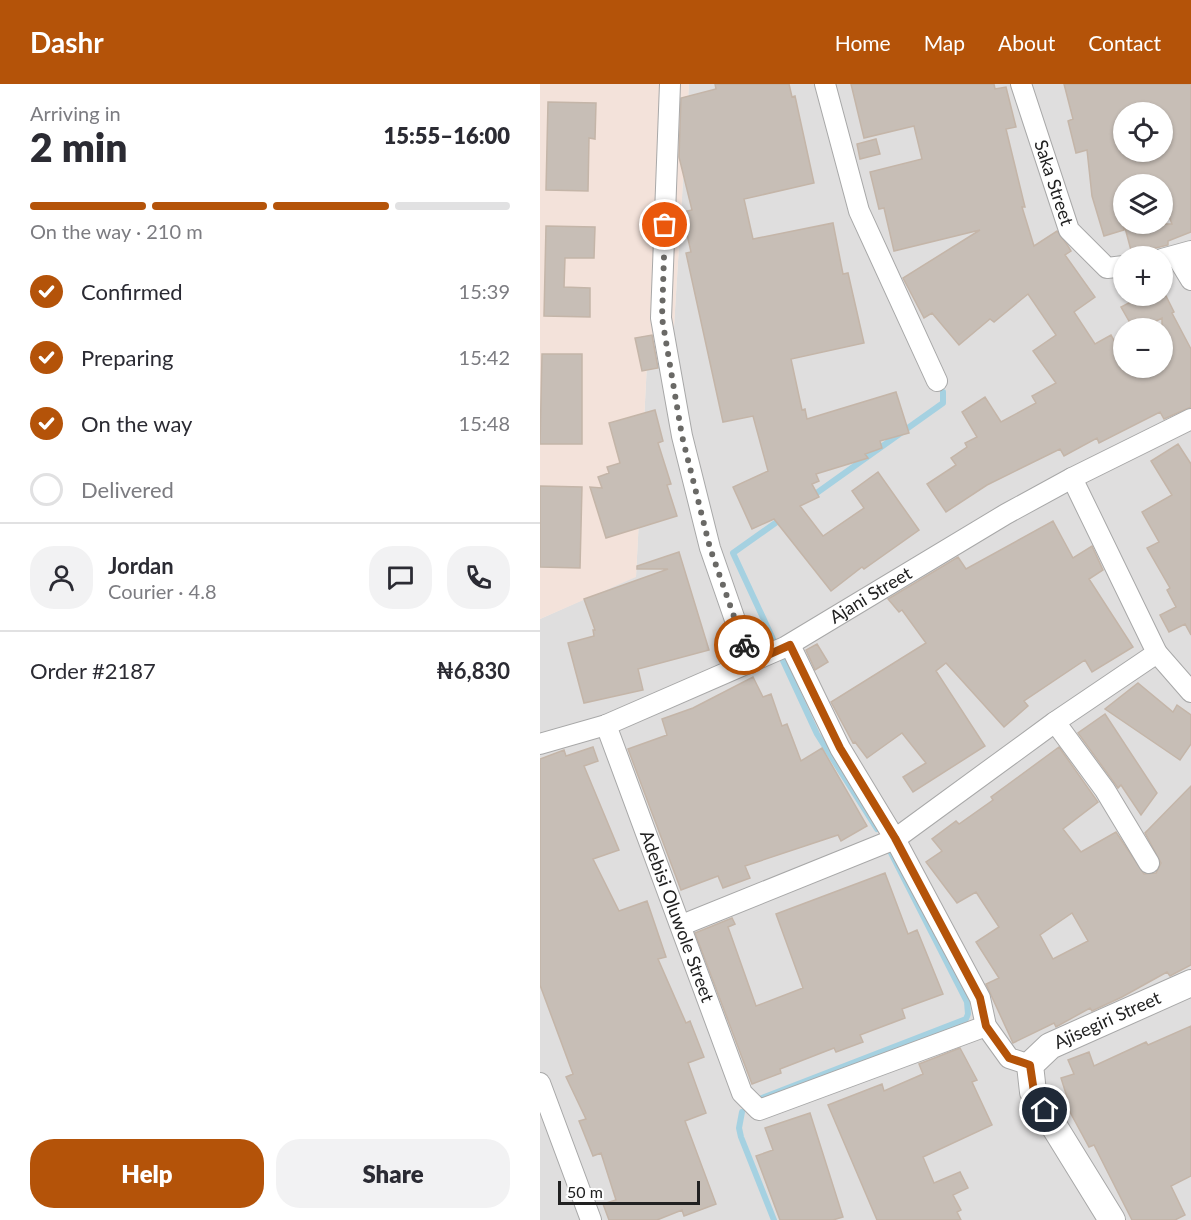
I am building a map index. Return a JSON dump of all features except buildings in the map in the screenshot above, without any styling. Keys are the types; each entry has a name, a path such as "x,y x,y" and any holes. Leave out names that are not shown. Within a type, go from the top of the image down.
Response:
{"street":[{"path":"670,84 662,318 682,436 710,548 750,663"},
{"path":"825,84 859,211 937,381"},
{"name":"Saka Street","path":"1021,84 1069,230 1113,265"},
{"path":"1177,256 1191,280"},
{"name":"Ajani Street","path":"540,744 606,725 782,649 1006,514 1072,478 1191,419"},
{"path":"1072,478 1157,653 1191,692"},
{"path":"782,649 895,838 980,998 986,1026 1009,1058 1030,1065 1034,1092 1112,1220"},
{"path":"682,926 895,838 1055,722 1157,653"},
{"path":"1055,722 1105,790 1149,863"},
{"name":"Adebisi Oluwole Street","path":"606,725 742,1093 759,1110 986,1026"},
{"name":"Ajisegiri Street","path":"1030,1065 1050,1046 1191,983"},
{"path":"540,1083 591,1220"}],"shaded area":[{"path":"540,84 689,84 672,359 647,363 636,577 540,619"},
{"path":"689,84 1191,84 1191,1220 540,1220 540,619 636,576 647,363 672,359"}],"waterway":[{"path":"811,497 943,403 943,392"},
{"path":"781,519 733,553 817,734 877,829"},
{"path":"757,1100 966,1019 967,1002 891,853"},
{"path":"742,1112 739,1128 741,1137 774,1220"}],"way so far":[{"path":"665,225 662,318 682,436 710,548 744,645"}],"route":[{"path":"744,645 750,663 790,645 840,748 895,838 980,998 986,1026 1009,1058 1030,1065 1034,1092 1045,1110"}]}
